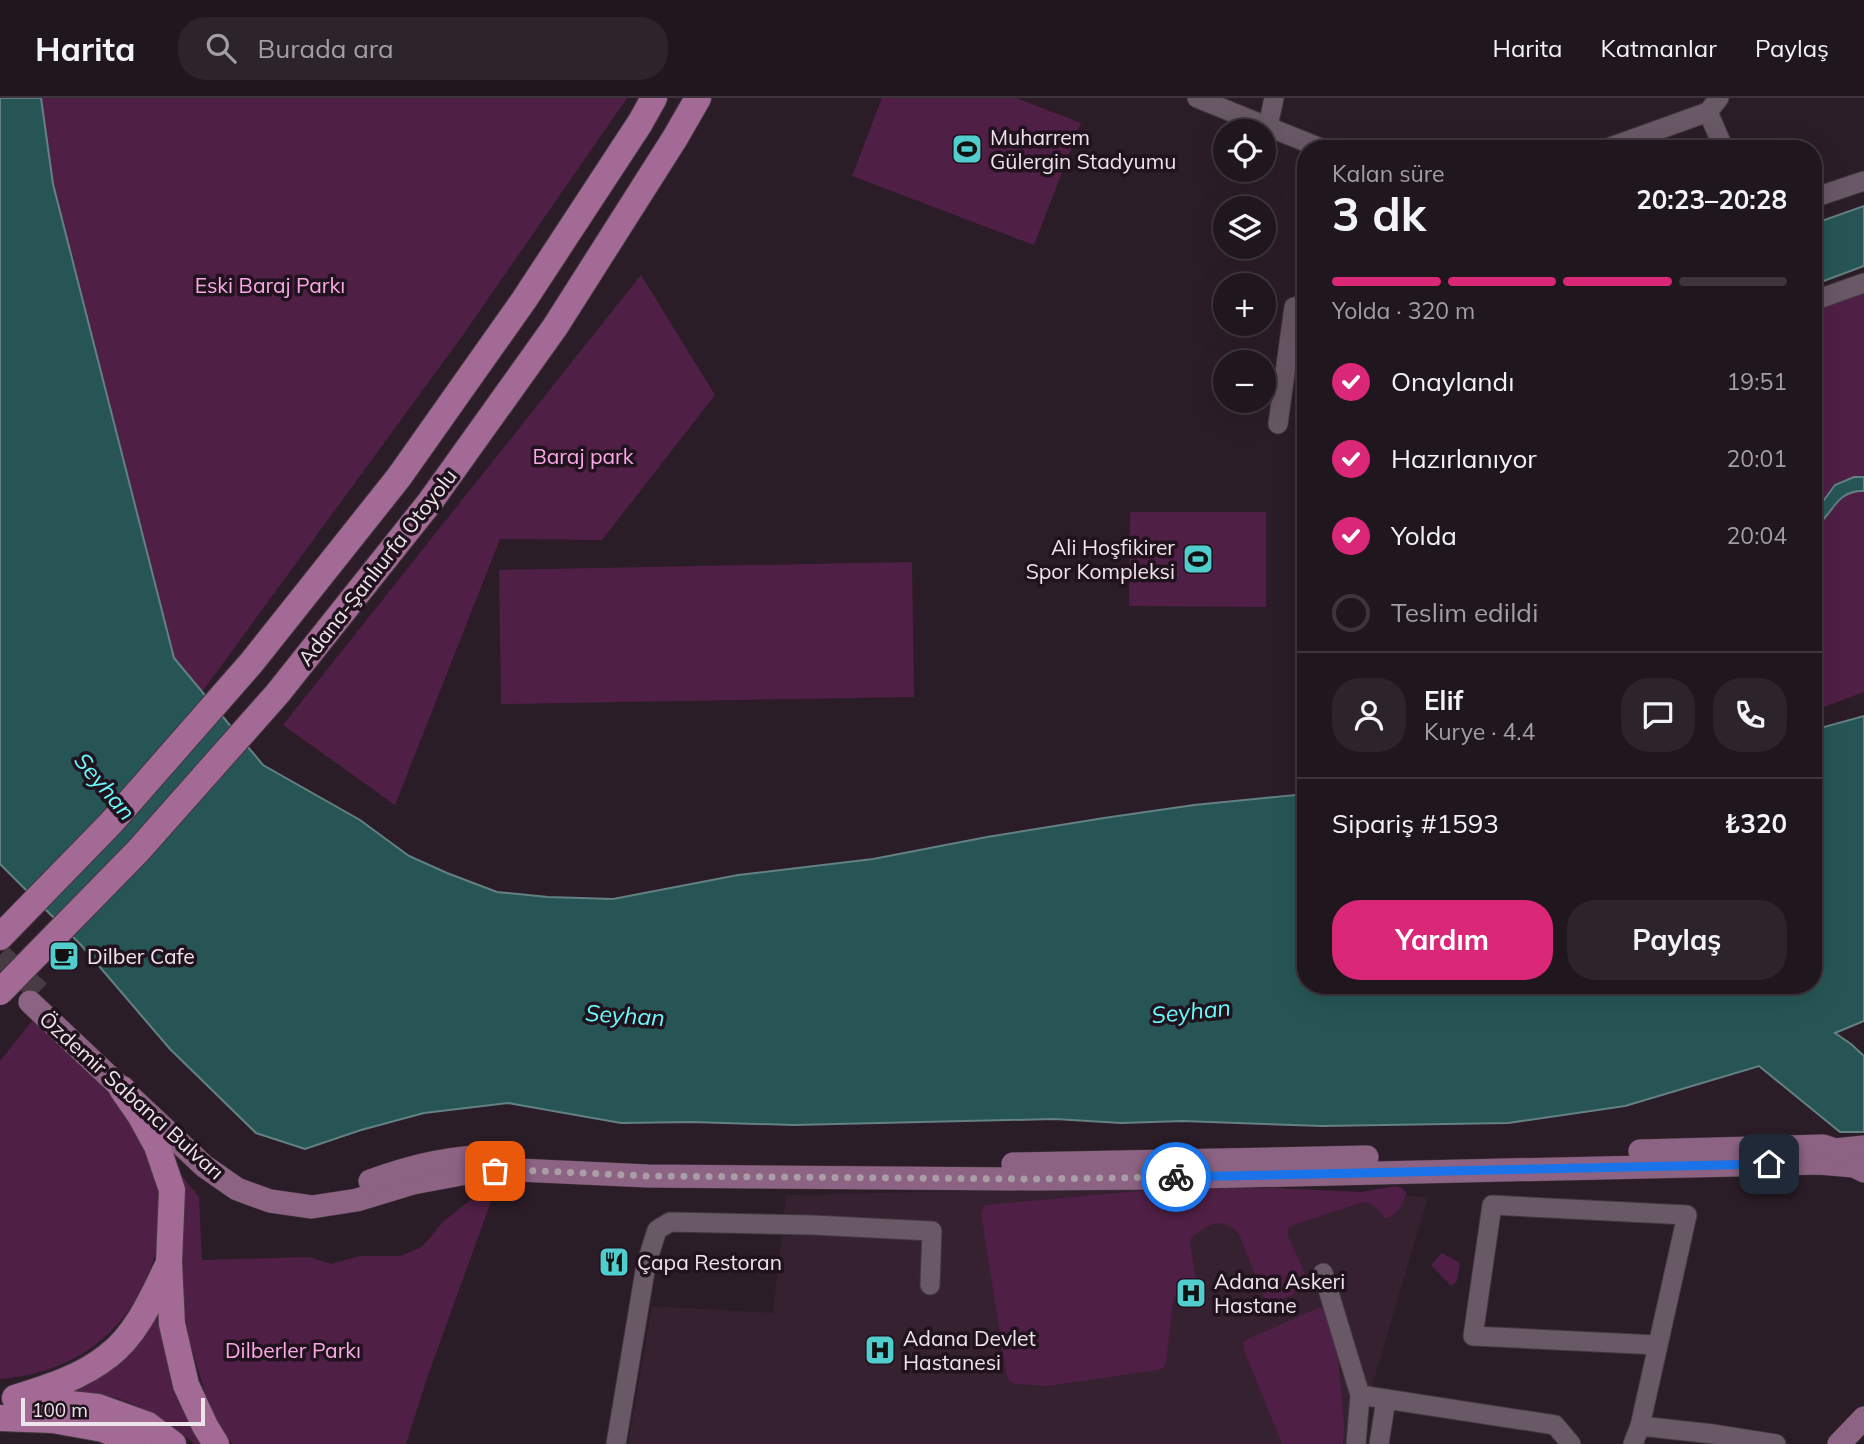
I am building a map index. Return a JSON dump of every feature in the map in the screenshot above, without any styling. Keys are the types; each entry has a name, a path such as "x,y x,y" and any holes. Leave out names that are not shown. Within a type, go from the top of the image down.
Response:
{"highway":[{"name":"Adana-Şanlıurfa Otoyolu","path":"0,937 111,823 252,662 399,477 524,300 640,124 654,98"},
{"name":"Adana-Şanlıurfa Otoyolu","path":"0,992 138,851 278,693 430,502 555,327 698,98"},
{"path":"122,1089 157,1146 172,1190 169,1262 172,1324 186,1385 216,1444"},
{"path":"5,1404 80,1374 109,1356 126,1338 149,1304 169,1262"},
{"path":"5,1404 53,1420 103,1429 138,1444"},
{"path":"5,1404 98,1407 148,1425 173,1444"}],"main road":[{"name":"Özdemir Sabancı Bulvarı","path":"1864,1147 1829,1156 1048,1179 648,1176 518,1170 471,1172 413,1183 357,1200 312,1207 270,1201 237,1189 204,1166 122,1089 34,997 213,1156 245,1176 275,1189 313,1192 357,1186 404,1169 468,1156 520,1155 711,1163 989,1164 1823,1146 1829,1156 1864,1171"},
{"path":"1829,1156 1864,1180"},
{"path":"1839,1444 1864,1418"}],"street":[{"path":"1198,98 1252,119"},
{"path":"1269,119 1274,98"},
{"path":"1647,140 1713,105 1722,140"},
{"path":"1276,129 1302,140"},
{"path":"1822,195 1864,181"},
{"path":"1822,299 1864,283"},
{"path":"1278,424 1294,307 1297,307"},
{"path":"1657,1345 1473,1336 1492,1205 1687,1215 1657,1345 1636,1435 1713,1434 1776,1444"},
{"path":"615,1444 646,1265 657,1230 670,1222 932,1231 930,1285"},
{"path":"1323,1273 1360,1395 1356,1444"},
{"path":"1360,1395 1555,1425 1571,1444"},
{"path":"1379,1444 1386,1399"}],"shaded area":[{"path":"1004,1181 1191,1184 1428,1197 1366,1406 1361,1444 628,1444 652,1306 773,1313 786,1195 968,1191"}],"green space":[{"name":"Eski Baraj Parkı","path":"41,98 627,98 463,335 202,692 174,658 53,184"},
{"name":"Muharrem Gülergin Stadyumu","path":"882,98 1016,98 1081,123 1034,245 852,176"},
{"name":"Baraj park","path":"641,275 715,395 602,540 500,539 395,805 283,725"},
{"path":"1864,292 1864,692 1822,708 1822,307"},
{"name":"Ali Hoşfikirer Spor Kompleksi","path":"1130,512 1266,512 1266,607 1129,606"},
{"path":"912,562 914,697 501,704 499,570"},
{"path":"36,1016 108,1087 132,1119 146,1148 159,1186 157,1244 153,1262 141,1289 116,1326 100,1341 83,1353 44,1371 0,1379 0,1061"},
{"name":"Dilberler Parkı","path":"181,1175 199,1197 202,1260 309,1257 331,1264 360,1256 400,1256 422,1247 443,1222 484,1189 493,1196 406,1444 232,1444 209,1406 188,1335 178,1265 183,1230"},
{"path":"1396,1186 1406,1193 1393,1216 1385,1218 1373,1205 1363,1202 1290,1226 1288,1236 1309,1283 1304,1290 1275,1302 1264,1297 1239,1234 1232,1228 1226,1224 1215,1224 1191,1238 1196,1279 1192,1287 1175,1296 1173,1300 1166,1363 1163,1368 1047,1386 1015,1384 1007,1377 981,1213 985,1205 1172,1188 1274,1188 1361,1192"},
{"path":"1442,1253 1460,1263 1457,1281 1451,1286 1431,1265"},
{"path":"158,1306 210,1444 194,1444 167,1423 122,1400 58,1391"},
{"path":"1318,1308 1324,1308 1330,1315 1338,1358 1343,1444 1282,1444 1243,1343"}],"water":[{"name":"Seyhan","path":"0,98 41,98 53,184 174,658 263,765 360,820 409,856 497,892 613,899 738,875 873,859 1104,818 1194,805 1297,795 1297,994 1822,994 1822,728 1864,716 1864,1021 1835,1033 1864,1056 1864,1132 1840,1132 1759,1066 1625,1106 1508,1123 1322,1126 1183,1121 1121,1123 1055,1119 793,1125 621,1123 508,1103 424,1113 305,1149 256,1133 170,1049 81,945 0,864"},
{"path":"1864,206 1864,266 1822,282 1822,221"},
{"path":"1854,477 1864,477 1864,491 1854,492 1840,499 1822,521 1822,503 1835,485"}],"tunnel":[{"path":"0,955 39,992"}],"way so far":[{"path":"495,1171 648,1176 1034,1179 1176,1177"}],"place":[{"name":"Muharrem Gülergin Stadyumu","path":"967,149"},
{"name":"Ali Hoşfikirer Spor Kompleksi","path":"1198,559"},
{"name":"Dilber Cafe","path":"64,956"},
{"name":"Çapa Restoran","path":"614,1262"},
{"name":"Adana Askeri Hastane","path":"1191,1293"},
{"name":"Adana Devlet Hastanesi","path":"880,1350"}],"route":[{"path":"1176,1177 1769,1164"}]}
